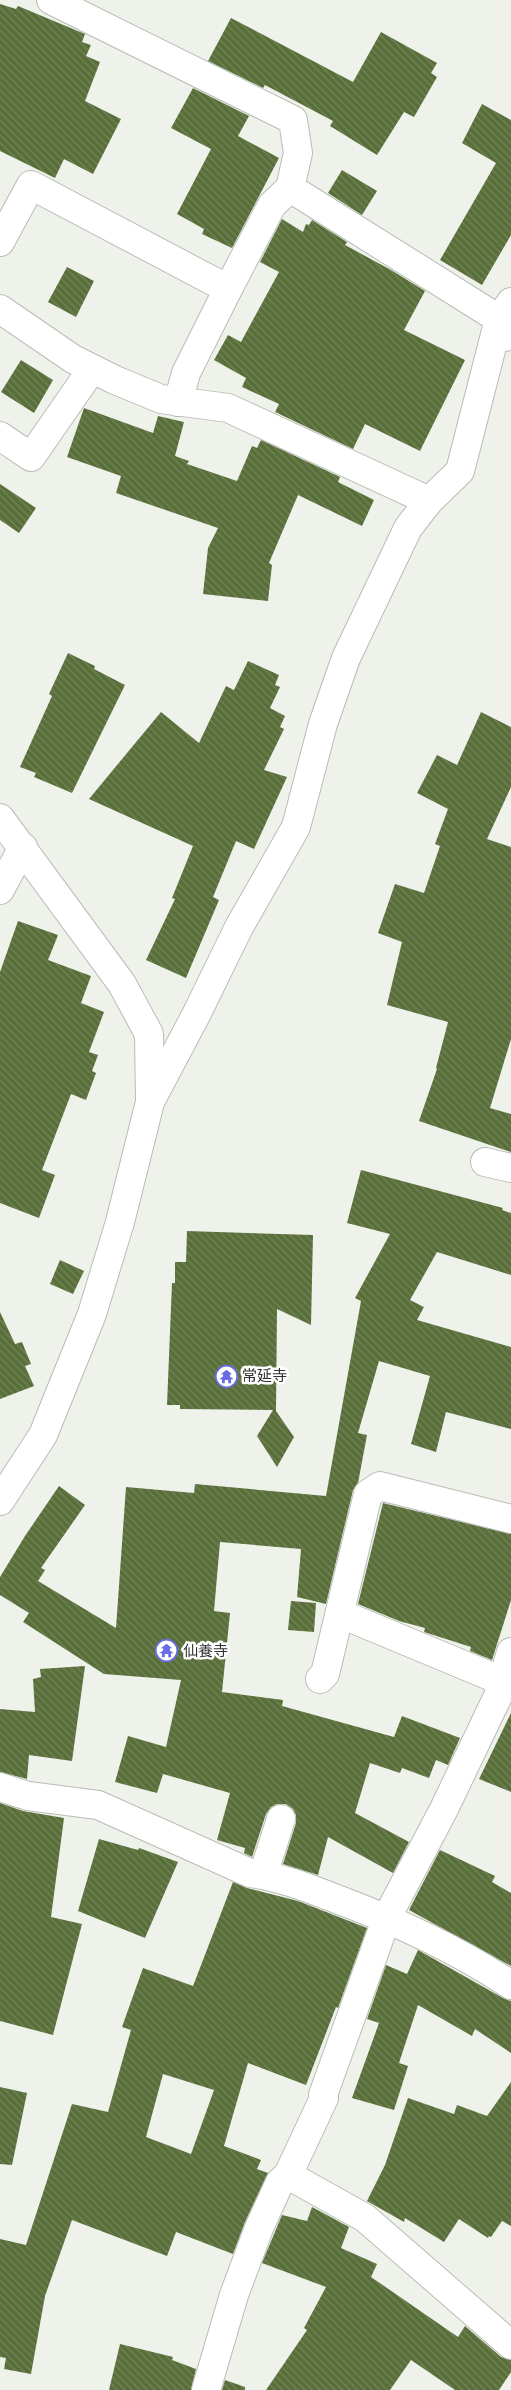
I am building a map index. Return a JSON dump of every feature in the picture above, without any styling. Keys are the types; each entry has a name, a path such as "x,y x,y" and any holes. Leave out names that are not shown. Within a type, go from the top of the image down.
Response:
{"street":[{"path":"51,0 293,120 298,153 290,188 272,205 228,289 186,373 178,402"},
{"path":"0,242 31,185 228,289"},
{"path":"290,188 505,310"},
{"path":"0,309 92,369 160,399 228,408 429,501"},
{"path":"505,310 508,348 511,350"},
{"path":"2,1495 42,1435 92,1314 120,1222 150,1102 197,1013 239,927 296,828 322,724 346,658 408,528 429,501 460,471 505,310"},
{"path":"0,436 31,457 92,369"},
{"path":"0,818 122,984 149,1034 150,1102"},
{"path":"0,890 23,847"},
{"path":"485,1162 511,1168"},
{"path":"320,1678 325,1674 341,1614 368,1494 380,1486 511,1519"},
{"path":"341,1614 502,1681"},
{"path":"206,2390 234,2295 259,2228 280,2182 288,2175 324,2098 323,2094 387,1917 444,1809 498,1696 511,1652"},
{"path":"0,1788 28,1796 98,1805 250,1873 276,1876 387,1917 472,1959 511,1984"},
{"path":"263,1875 281,1819"},
{"path":"288,2175 365,2218 511,2345"}],"building":[{"path":"0,4 16,9 18,6 85,34 82,42 91,45 86,56 100,62 85,101 121,119 93,174 64,159 55,178 0,151"},
{"path":"231,18 353,82 381,32 437,63 431,73 437,77 414,117 404,112 377,155 330,126 333,121 265,85 263,88 208,61"},
{"path":"193,88 249,116 238,136 279,158 232,248 202,234 204,229 177,214 211,149 171,128"},
{"path":"482,104 511,120 511,235 482,285 440,260 496,163 462,143"},
{"path":"342,170 377,191 362,215 328,193"},
{"path":"282,219 303,232 306,224 309,225 312,220 347,242 345,245 425,291 404,330 465,360 420,451 365,424 353,449 275,412 279,404 242,387 246,378 214,360 228,335 241,342 279,272 260,262"},
{"path":"67,267 94,281 76,317 48,302"},
{"path":"21,360 53,380 34,413 1,392"},
{"path":"84,408 153,433 158,416 184,422 175,456 189,461 187,464 237,481 252,446 257,448 261,440 340,477 338,482 374,500 362,526 298,495 269,563 272,565 268,601 203,594 208,548 218,528 116,493 121,476 67,457"},
{"path":"0,484 36,508 19,533 0,520"},
{"path":"68,653 95,666 94,669 125,685 72,793 34,777 36,773 20,767 52,696 49,694"},
{"path":"248,661 279,675 275,685 280,687 270,708 285,716 280,727 284,729 264,770 287,777 254,849 236,841 213,897 219,900 186,978 146,960 175,899 172,898 193,846 89,799 161,712 199,743 226,686 234,690"},
{"path":"481,712 511,727 511,787 487,839 511,847 511,1039 490,1108 511,1114 511,1152 419,1121 437,1069 448,1022 387,1005 402,942 378,933 395,884 424,893 440,846 435,844 448,809 417,793 437,755 457,765"},
{"path":"18,921 58,935 48,960 91,976 81,1003 104,1012 89,1052 98,1055 92,1071 96,1073 86,1100 71,1094 42,1170 55,1175 39,1218 0,1203 0,972"},
{"path":"361,1170 503,1208 502,1210 511,1213 511,1275 437,1252 410,1300 424,1307 417,1320 511,1347 511,1429 446,1412 436,1452 411,1444 430,1376 379,1361 358,1433 367,1435 358,1483 353,1490 326,1604 297,1597 301,1549 220,1542 214,1611 230,1613 222,1692 283,1700 282,1706 394,1737 402,1716 460,1738 448,1765 436,1760 429,1778 402,1768 400,1773 370,1763 355,1813 409,1842 393,1873 328,1837 318,1875 283,1864 296,1823 296,1815 293,1809 286,1804 277,1804 271,1807 266,1814 252,1857 244,1853 245,1848 217,1840 230,1793 163,1774 157,1793 115,1782 128,1736 166,1747 181,1680 104,1674 23,1622 29,1613 0,1595 0,1577 59,1486 85,1505 41,1568 45,1570 38,1581 116,1628 126,1487 194,1493 195,1484 326,1496 361,1301 355,1298 390,1234 347,1223"},
{"path":"187,1231 313,1235 311,1325 277,1309 276,1411 294,1437 277,1467 257,1436 273,1410 180,1409 180,1405 167,1405 172,1283 175,1283 175,1262 186,1262"},
{"path":"60,1260 84,1271 73,1294 50,1284"},
{"path":"0,1312 15,1344 22,1342 31,1364 25,1366 34,1386 0,1399"},
{"path":"383,1503 511,1534 511,1600 492,1660 470,1651 471,1647 424,1632 425,1628 399,1621 358,1604"},
{"path":"291,1601 316,1603 314,1632 288,1630"},
{"path":"85,1666 72,1761 29,1755 27,1779 0,1772 0,1709 35,1712 33,1679 41,1677 40,1669"},
{"path":"511,1713 511,1792 479,1779"},
{"path":"0,1803 23,1811 64,1818 51,1917 82,1924 53,2035 0,2021"},
{"path":"99,1839 138,1850 139,1848 178,1862 145,1938 78,1911"},
{"path":"440,1850 495,1876 492,1882 511,1893 511,1966 409,1910"},
{"path":"233,1882 247,1888 298,1901 367,1928 338,2008 336,2007 306,2085 248,2063 224,2146 261,2160 257,2169 268,2173 245,2222 233,2254 176,2232 167,2256 72,2220 45,2296 31,2374 4,2369 6,2358 0,2357 0,2239 26,2245 72,2104 108,2112 131,2030 122,2027 143,1968 193,1986","holes":["163,2074 214,2090 191,2154 146,2137"]},
{"path":"418,1950 511,2001 511,2053 475,2029 472,2036 418,2005 399,2063 408,2066 394,2110 352,2098 379,2023 367,2019 386,1965 407,1974"},
{"path":"511,2082 511,2226 502,2221 491,2237 489,2236 488,2238 459,2219 444,2242 405,2218 404,2222 367,2201 385,2165 408,2098 454,2114 457,2105 487,2116"},
{"path":"0,2087 27,2093 12,2165 0,2164"},
{"path":"312,2207 349,2227 341,2248 377,2264 371,2277 458,2337 465,2326 501,2357 511,2360 511,2372 499,2390 455,2390 411,2360 390,2390 266,2390 307,2330 304,2328 326,2287 262,2263 282,2215 307,2221"},
{"path":"120,2344 173,2357 172,2360 196,2369 191,2390 109,2390"},
{"path":"225,2380 245,2387 245,2390 222,2390"}],"place":[{"name":"常延寺","path":"226,1376"},
{"name":"仙養寺","path":"167,1651"}]}
